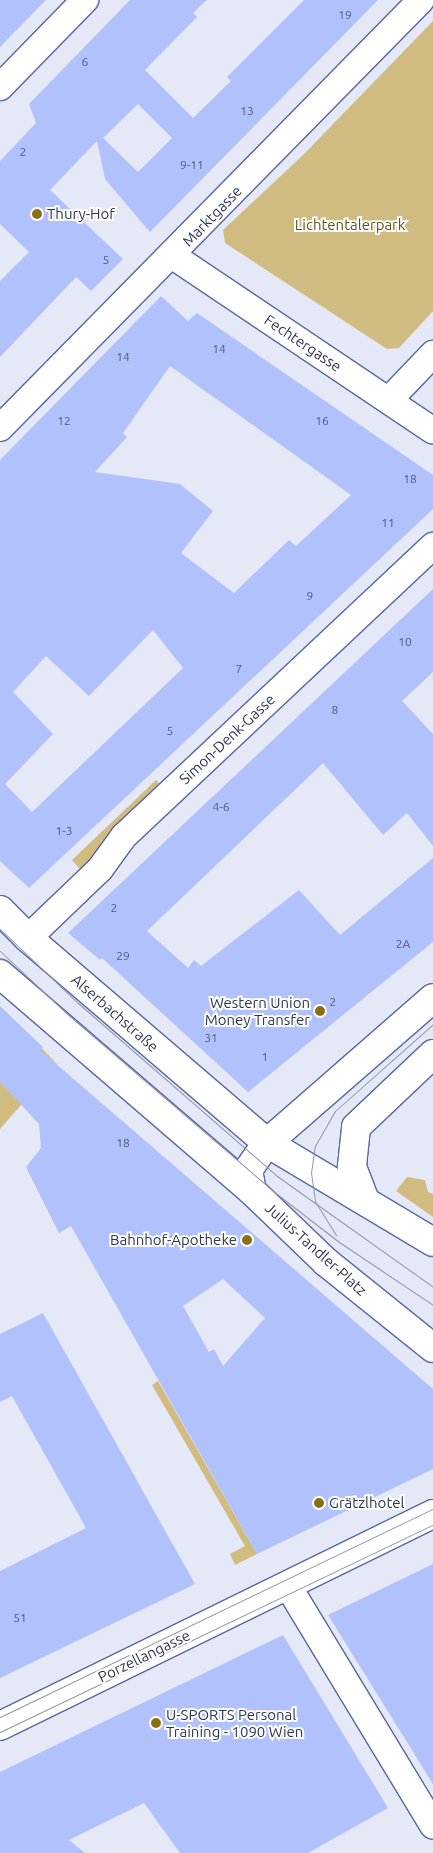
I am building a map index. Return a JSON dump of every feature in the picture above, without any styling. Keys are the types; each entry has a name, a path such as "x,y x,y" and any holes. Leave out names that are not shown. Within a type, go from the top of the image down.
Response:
{"main road":[{"name":"Alserbachstraße","path":"0,910 28,938 267,1143"},
{"name":"Julius-Tandler-Platz","path":"0,974 252,1190 326,1262 433,1348"},
{"path":"252,1190 248,1170 267,1143 433,998"},
{"path":"364,1198 352,1166 356,1127 433,1054"},
{"path":"267,1143 364,1198 433,1242"},
{"name":"Porzellangasse","path":"0,1726 433,1514"}],"street":[{"path":"0,87 85,0"},
{"name":"Marktgasse","path":"0,428 173,256 421,0"},
{"name":"Fechtergasse","path":"173,256 433,430"},
{"path":"388,400 433,354"},
{"name":"Simon-Denk-Gasse","path":"28,938 100,869 124,836 433,546"},
{"path":"288,1586 433,1825"}],"green space":[{"name":"Lichtentalerpark","path":"433,21 433,311 399,348 387,349 225,243 223,230 303,155"},
{"path":"156,780 161,786 81,870 72,860"},
{"path":"0,1006 57,1064 0,1129"},
{"path":"407,1177 425,1180 428,1192 433,1194 433,1217 396,1191"},
{"path":"158,1381 257,1554 235,1565 230,1554 245,1546 152,1385"}],"building":[{"path":"0,0 46,0 0,47"},
{"path":"130,0 207,0 193,13 197,17 145,70 193,118 231,81 227,77 304,0 378,0 150,232 105,179 97,141 50,190 123,259 91,291 76,277 0,357 0,281 29,252 0,224 0,161 36,123 29,104","holes":["138,104 172,138 138,172 103,138"]},
{"path":"161,296 188,321 197,313 433,475 433,509 29,888 0,861 0,460","holes":["170,366 351,495 296,546 289,540 234,593 181,553 213,511 180,484 95,472 127,437 123,433","153,630 183,668 32,812 5,784 53,734 13,692 46,656 89,696"]},
{"path":"433,589 433,672 402,701 433,734 433,846 407,813 383,835 323,763 147,931 188,968 194,960 201,966 299,890 340,935 433,858 433,942 248,1092 102,958 100,960 68,933"},
{"path":"0,1006 43,1047 40,1050 433,1389 433,1469 257,1554 71,1226 59,1233 26,1167 41,1148 39,1124 0,1082","holes":["223,1279 265,1318 223,1366 214,1349 209,1352 183,1306"]},
{"path":"43,1313 195,1584 0,1678 0,1571 86,1528 12,1396 0,1402 0,1334"},
{"path":"433,1564 433,1784 328,1615"},
{"path":"283,1635 388,1808 308,1853 180,1853 144,1803 69,1840 85,1853 0,1853 0,1772"}],"tram line":[{"path":"0,929 78,1003 277,1176 433,1287"},
{"path":"0,951 65,1012 273,1191 339,1242 433,1305"},
{"path":"336,1235 315,1201 311,1173 315,1146 335,1111 433,1024"},
{"path":"0,1717 433,1509"},
{"path":"0,1732 433,1525"}],"place":[{"name":"Thury-Hof","path":"37,214"},
{"name":"Western Union Money Transfer","path":"320,1011"},
{"name":"Bahnhof-Apotheke","path":"247,1240"},
{"name":"Grätzlhotel","path":"319,1503"},
{"name":"U-SPORTS Personal Training - 1090 Wien","path":"156,1723"}]}
